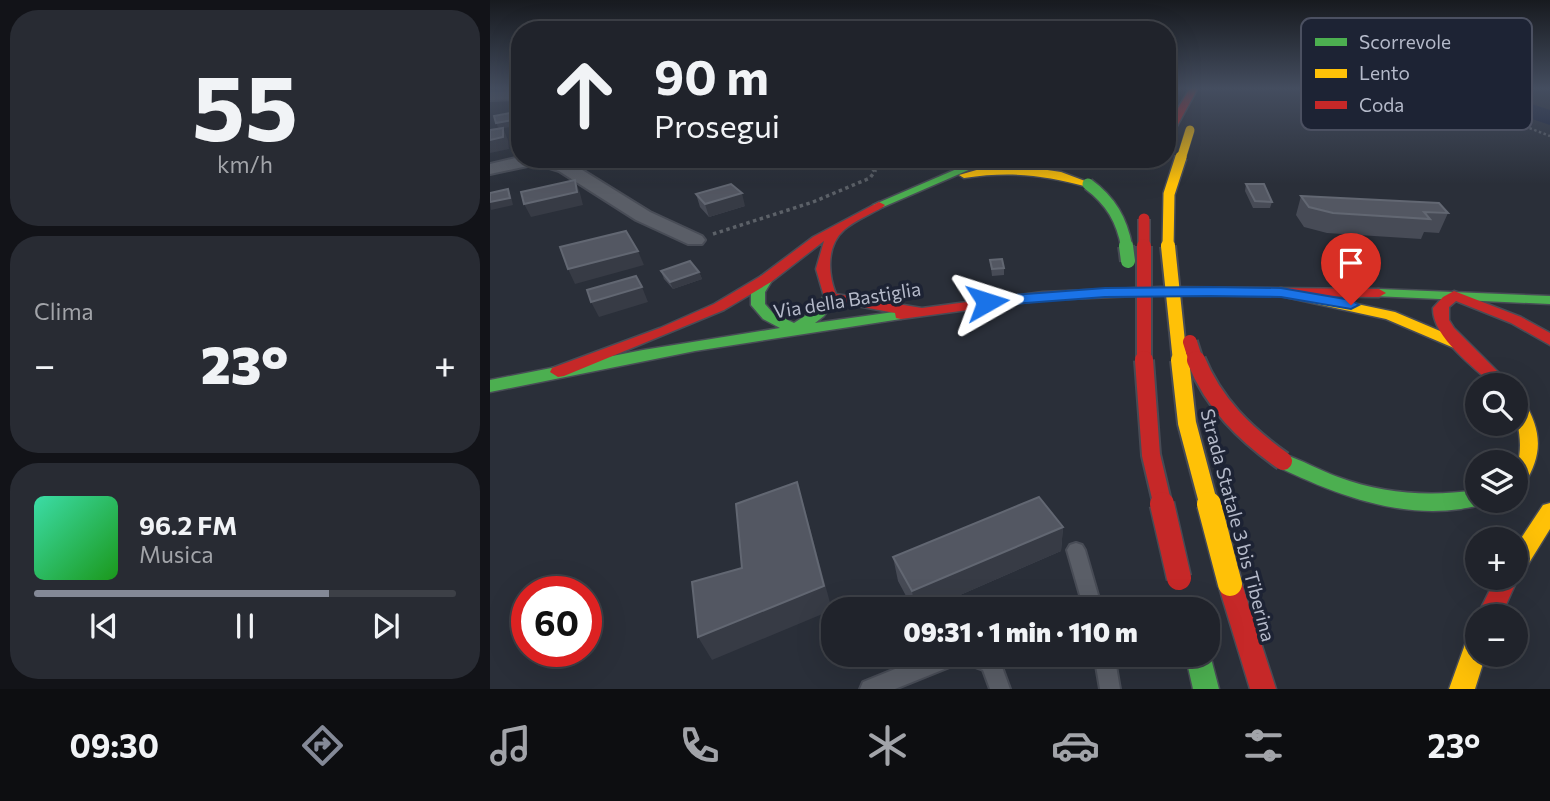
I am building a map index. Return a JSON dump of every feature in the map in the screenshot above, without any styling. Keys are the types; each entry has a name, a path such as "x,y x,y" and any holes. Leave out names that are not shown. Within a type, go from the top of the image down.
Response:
{"main road":[{"name":"Strada Statale 3 bis Tiberina","path":"1192,120 1170,194 1168,257 1181,389 1196,461 1263,689"},
{"path":"558,372 683,322 766,279 794,256 839,227 915,189 967,168"},
{"path":"915,189 970,174 1006,170 1048,172 1088,184 1114,205 1124,227 1127,248 1127,314"},
{"path":"1170,194 1178,223 1181,281 1189,336 1202,379 1225,415 1249,437 1283,461 1339,488 1394,503 1445,504 1465,500"},
{"path":"1146,205 1142,238 1144,382 1151,455 1184,597"},
{"path":"830,297 821,275 820,261 839,227"},
{"path":"766,279 758,292 758,305 776,321 795,329 819,313 830,297"},
{"name":"Via della Bastiglia","path":"490,386 795,329 1013,299 1105,292 1281,292 1454,295 1550,300"},
{"path":"1281,292 1390,315 1460,345"},
{"path":"1490,373 1446,330 1440,313 1442,306 1454,295 1522,323 1550,340"},
{"path":"830,297 872,306 917,311"},
{"path":"1128,335 1134,361 1144,382"},
{"path":"1528,428 1531,447 1528,466"},
{"path":"1528,545 1550,511"},
{"path":"1201,667 1206,689"},
{"path":"1462,689 1470,667"}],"street":[{"path":"490,169 511,165"},
{"path":"567,168 643,216 695,240"}],"lane":[{"path":"1076,550 1090,597"},
{"path":"870,689 925,667"},
{"path":"992,667 1000,689"},
{"path":"1106,667 1110,689"}],"path":[{"path":"1532,129 1550,136"},
{"path":"695,240 813,202 870,178 875,171 870,168"}],"building":[{"path":"503,128 503,137 490,140 490,130"},
{"path":"575,180 577,192 524,204 521,192"},
{"path":"731,184 742,193 705,204 696,194"},
{"path":"1246,184 1264,184 1272,202 1255,201"},
{"path":"508,189 510,198 490,202 490,193"},
{"path":"1301,196 1439,203 1448,213 1424,212 1430,219 1333,213 1309,207"},
{"path":"626,231 638,251 568,269 560,247"},
{"path":"1002,259 1004,268 992,269 990,260"},
{"path":"690,261 699,272 670,282 661,271"},
{"path":"636,276 642,287 591,302 587,290"},
{"path":"797,482 824,586 698,637 692,582 742,568 736,504"},
{"path":"1039,497 1063,527 912,591 893,557"}],"traffic: fast":[{"path":"879,205 967,168"},
{"path":"1088,184 1106,199 1118,217 1125,237 1128,261"},
{"path":"766,279 758,292 758,305 768,316 795,329 819,313 830,297"},
{"path":"1379,293 1550,300"},
{"path":"490,386 695,346 901,315"},
{"path":"1283,461 1330,482 1377,497 1426,503 1465,500"},
{"path":"1201,667 1206,689"}],"traffic: slow":[{"path":"1190,130 1169,194 1168,257 1187,423 1230,584"},
{"path":"964,175 1027,170 1088,184"},
{"path":"1281,292 1390,315 1460,345"},
{"path":"1528,432 1528,456"},
{"path":"1528,545 1550,511"},
{"path":"1462,689 1470,667"}],"traffic: jam":[{"path":"558,372 719,307 766,279 817,240 879,205"},
{"path":"1144,219 1144,382 1151,455 1179,578"},
{"path":"839,227 828,244 823,260 824,277 830,297 872,306 917,311"},
{"path":"901,315 1043,296 1160,291 1379,293"},
{"path":"1490,373 1456,340 1442,320 1442,306 1454,295 1516,320 1550,340"},
{"path":"1190,342 1204,379 1225,410 1251,437 1283,461"},
{"path":"1230,584 1263,689"},
{"path":"1495,604 1501,590"}],"route":[{"path":"987,302 1105,292 1160,291 1281,292 1351,305"}]}
